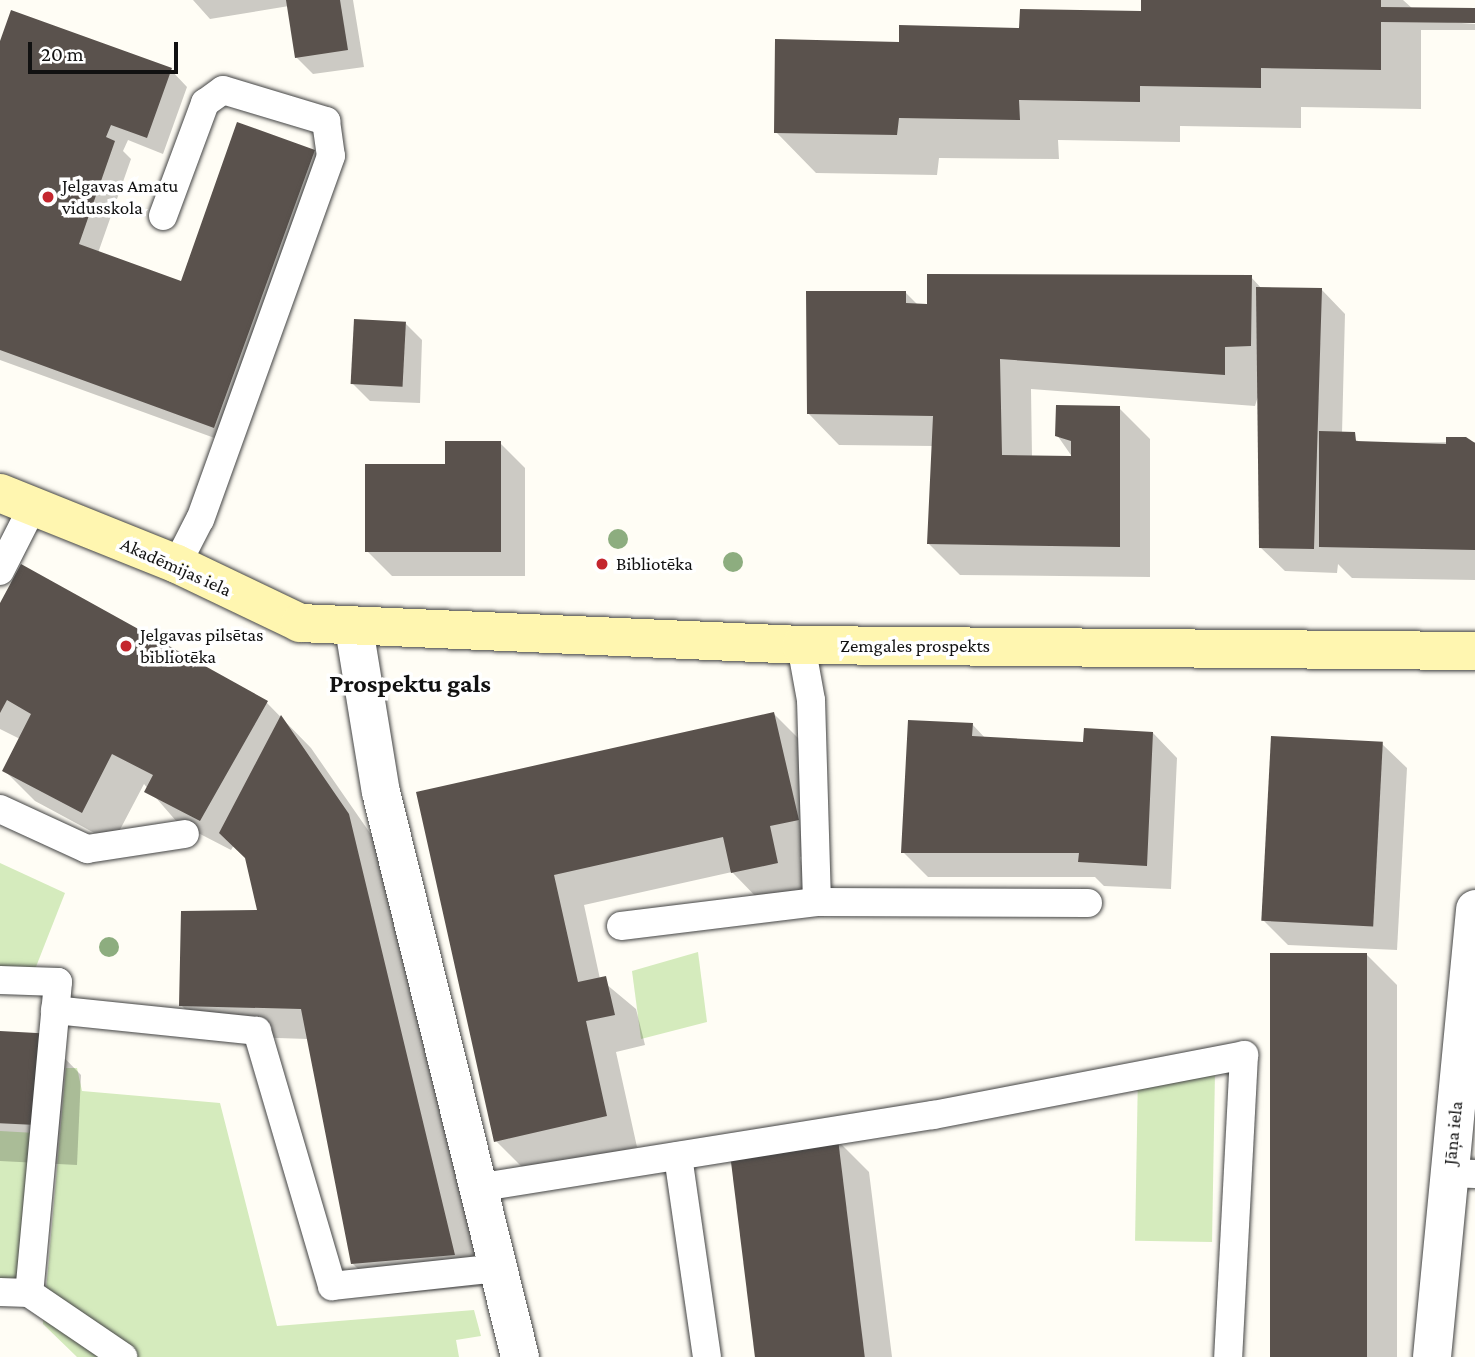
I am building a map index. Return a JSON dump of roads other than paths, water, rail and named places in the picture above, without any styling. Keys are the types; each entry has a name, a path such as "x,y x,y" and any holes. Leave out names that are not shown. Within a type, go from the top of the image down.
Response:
{"main road":[{"name":"Akadēmijas iela","path":"17,499 177,564 300,623 354,628"},
{"name":"Zemgales prospekts","path":"354,628 802,645 1475,651"}],"street":[{"path":"354,628 381,792 476,1188 520,1357"},
{"name":"Jāņa iela","path":"1432,1357 1462,1174 1475,909"}],"lane":[{"path":"163,216 205,103 223,90 326,121 331,156 200,519 177,564"},
{"path":"0,571 17,499"},
{"path":"802,645 811,700 817,902"},
{"path":"0,809 87,849 185,834"},
{"path":"621,926 817,902 1088,903"},
{"path":"0,980 58,982 29,1293"},
{"path":"55,1010 257,1031 332,1286 497,1268"},
{"path":"476,1188 678,1156 1244,1055 1228,1357"},
{"path":"678,1156 707,1357"},
{"path":"0,1292 29,1293 123,1357"}],"place":[{"name":"Jelgavas Amatu vidusskola","path":"48,197"},
{"name":"Bibliotēka","path":"602,564"},
{"name":"Jelgavas pilsētas bibliotēka","path":"126,646"}],"district":[{"name":"Prospektu gals","path":"410,684"}]}
